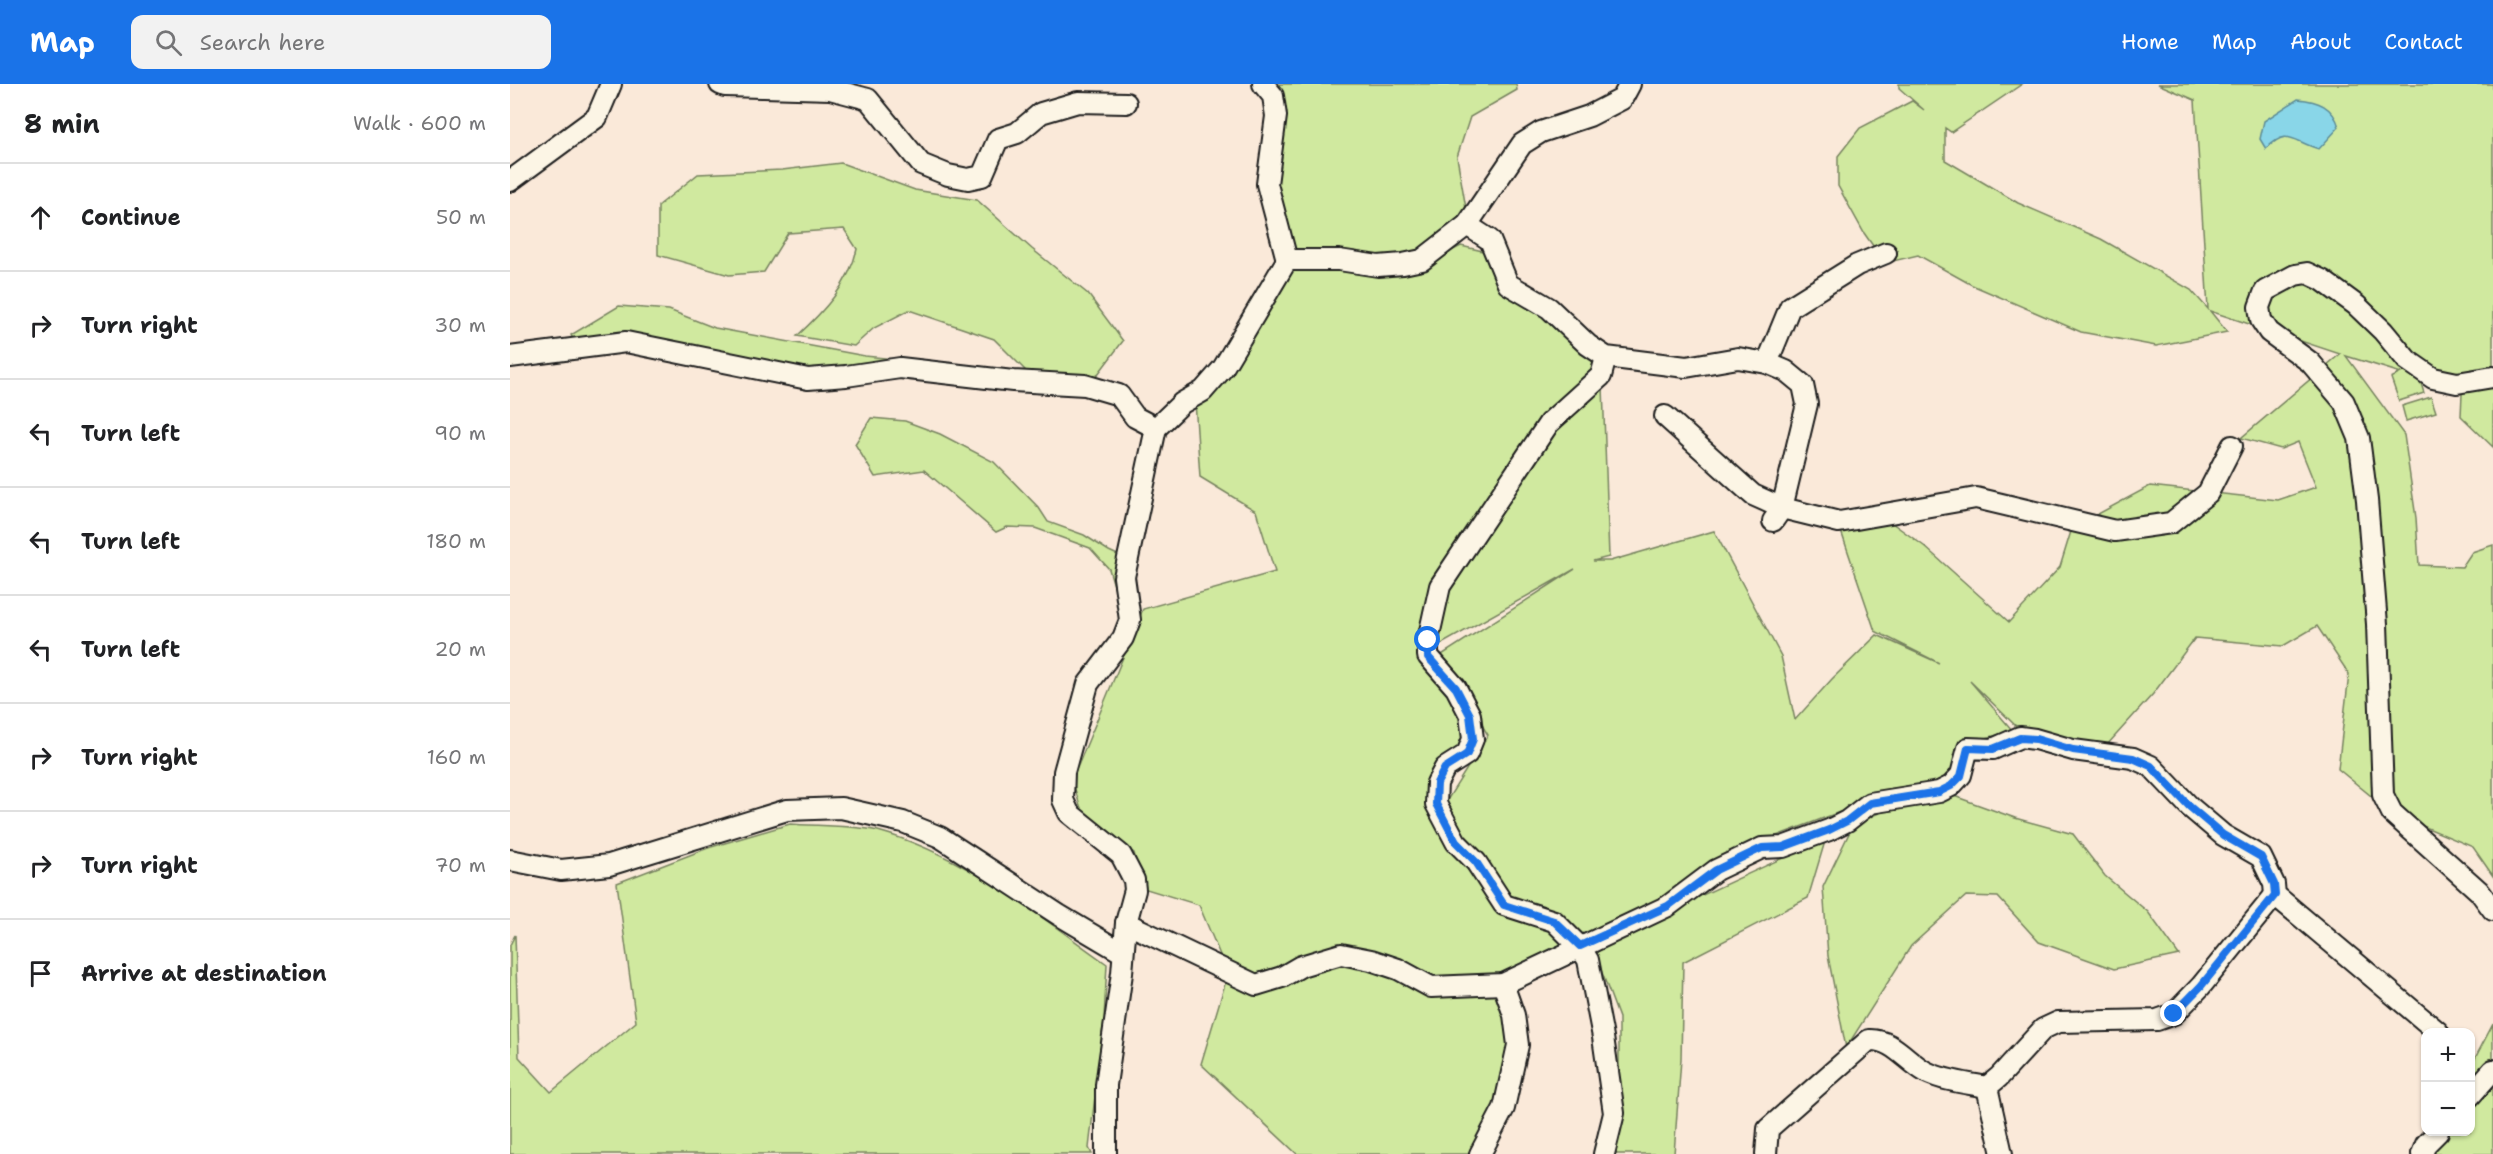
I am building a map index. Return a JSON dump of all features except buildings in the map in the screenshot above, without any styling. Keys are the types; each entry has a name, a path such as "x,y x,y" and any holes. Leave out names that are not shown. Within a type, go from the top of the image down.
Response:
{"street":[{"path":"510,181 597,117 611,84"},
{"path":"720,84 830,89 868,99 921,164 948,175 968,179 982,176 998,139 1017,133 1041,113 1078,102 1126,103"},
{"path":"1106,1154 1106,1085 1126,923 1135,890 1134,880 1121,855 1069,813 1063,800 1064,772 1088,684 1123,638 1130,620 1124,577 1156,428 1182,403 1203,391 1223,368 1287,260 1267,184 1276,116 1273,96 1263,84"},
{"path":"1287,260 1339,260 1378,266 1422,260 1467,225 1522,144 1541,132 1589,116 1622,99 1630,84"},
{"path":"1467,225 1490,240 1508,284 1549,308 1588,345 1606,357 1686,366 1738,358 1767,363 1786,371 1803,385 1807,404 1777,515"},
{"path":"1767,363 1790,307 1857,265 1886,253"},
{"path":"2493,376 2457,383 2433,378 2407,360 2383,331 2356,305 2322,280 2307,273 2295,275 2265,291 2259,307 2261,320 2269,332 2310,362 2344,402 2359,438 2367,500 2377,624 2383,795 2392,813 2479,891 2493,910"},
{"path":"510,357 626,342 808,379 900,368 1013,381 1085,385 1119,395 1135,417 1156,428"},
{"path":"1604,1154 1614,1113 1603,1037 1588,960 1580,946 1554,921 1504,905 1476,862 1456,842 1436,804 1437,783 1445,768 1467,754 1473,739 1470,715 1456,688 1428,657 1428,640 1440,586 1549,423 1601,375 1606,357"},
{"path":"1665,416 1777,515 1839,522 1976,498 2115,531 2171,523 2208,493 2232,446"},
{"path":"1126,923 1256,985 1282,977 1301,966 1341,954 1380,963 1431,987 1503,984 1668,906 1716,870 1762,848 1783,847 1829,830 1847,821 1870,803 1939,792 1951,786 1961,776 1968,748 1993,749 2020,738 2036,739 2073,750 2133,758 2151,766 2190,807 2223,835 2261,857 2274,884 2275,895 2201,986 2174,1014 2157,1020 2058,1022 2043,1029 2000,1077 1987,1087 1946,1079 1926,1072 1882,1039 1869,1040 1768,1129 1766,1154"},
{"path":"510,860 561,870 609,865 787,810 841,808 903,822 940,837 1059,915 1123,953"},
{"path":"2275,895 2433,1028"},
{"path":"1480,1154 1504,1108 1518,1045 1514,1015 1503,984"},
{"path":"2475,1090 2493,1070"},
{"path":"1987,1087 2002,1154"}],"green space":[{"path":"1269,84 1516,84 1517,90 1470,117 1457,157 1467,214 1423,252 1387,260 1293,250 1274,178 1287,112"},
{"path":"1899,84 2022,84 1951,132 1945,128 1945,160 2018,203 2101,239 2191,290 2208,309 2195,100 2158,84 2493,84 2493,447 2461,416 2462,394 2420,380 2424,393 2399,401 2391,378 2401,373 2346,356 2404,435 2416,518 2419,565 2462,567 2472,552 2493,545 2493,876 2473,847 2392,813 2338,769 2349,674 2317,626 2283,646 2195,638 2153,694 2107,745 2020,730 1970,681 2013,731 1962,744 1954,773 1939,783 1882,796 1758,843 1661,901 1580,938 1558,911 1509,901 1444,805 1488,735 1440,656 1575,569 1420,656 1457,706 1469,728 1459,747 1427,782 1448,846 1500,909 1552,924 1567,945 1503,984 1514,1067 1481,1154 1297,1154 1201,1064 1228,974 1199,905 1143,888 1134,853 1084,818 1072,780 1143,609 1275,572 1256,511 1200,477 1195,401 1228,379 1291,263 1404,275 1461,246 1487,252 1509,292 1602,358 1609,557 1593,561 1610,561 1714,531 1781,656 1795,720 1832,679 1877,635 1939,663 1875,631 1841,531 1892,523 1924,546 2009,622 2060,567 2072,528 2150,486 2278,500 2316,487 2298,442 2281,449 2241,438 2340,354 2210,311 2227,332 2156,346 2081,332 1972,285 1918,255 1885,263 1864,233 1838,186 1838,156 1860,128 1912,101 1924,110 1899,88"},
{"path":"841,163 915,190 977,200 1032,249 1088,294 1123,341 1095,378 1034,379 994,339 909,310 874,328 854,346 797,336 834,297 848,274 857,249 844,229 788,233 764,272 729,275 658,255 658,206 698,174 782,170"},
{"path":"619,306 669,310 715,328 865,356 914,361 802,369 574,341 571,335"},
{"path":"2431,397 2436,412 2406,421 2402,406"},
{"path":"871,418 905,421 940,434 994,462 1039,508 1048,522 1084,535 1122,557 1117,596 1109,569 1090,548 1035,528 1007,527 996,532 924,470 875,477 855,444"},
{"path":"1954,796 2015,818 2073,834 2105,876 2148,912 2179,955 2114,969 2039,942 1998,897 1966,896 1911,946 1846,1048 1828,956 1823,887 1854,823 1899,805"},
{"path":"790,824 878,831 940,855 998,887 1107,964 1104,1018 1089,1148 1092,1154 510,1154 510,945 515,935 519,1057 551,1092 636,1022 617,883 708,848"},
{"path":"1826,838 1808,898 1683,962 1681,1059 1674,1154 1616,1154 1619,1112 1619,1018 1592,946"},
{"path":"2493,1024 2493,1154 2423,1154 2433,1136 2475,1136 2475,1058"}],"water":[{"path":"2298,99 2312,101 2329,109 2339,127 2319,149 2285,137 2273,142 2266,149 2260,139 2264,121"}],"route":[{"path":"1428,640 1428,657 1456,688 1470,715 1473,739 1467,754 1445,768 1437,783 1436,804 1456,842 1476,862 1504,905 1554,921 1580,946 1668,906 1716,870 1762,848 1783,847 1829,830 1847,821 1870,803 1939,792 1951,786 1961,776 1968,748 1993,749 2020,738 2036,739 2073,750 2133,758 2151,766 2190,807 2223,835 2261,857 2274,884 2275,895 2201,986 2174,1014"}]}
